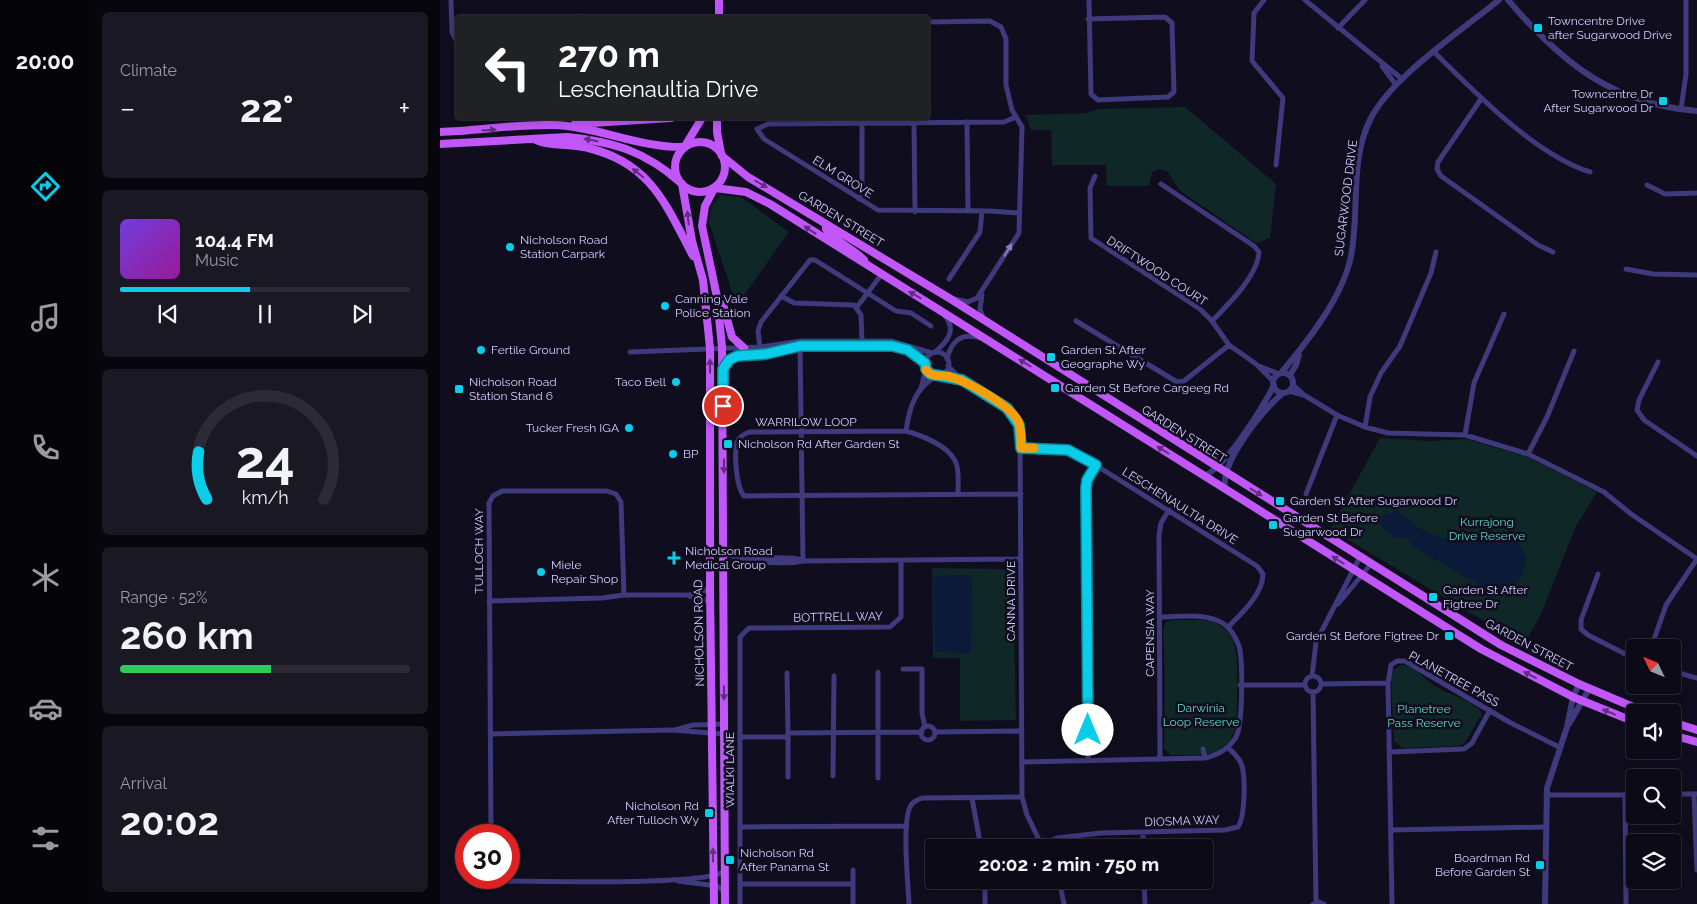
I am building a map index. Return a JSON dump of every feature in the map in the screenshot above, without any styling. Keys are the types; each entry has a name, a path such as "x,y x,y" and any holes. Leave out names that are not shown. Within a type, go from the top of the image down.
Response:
{"main road":[{"path":"719,0 719,15"},
{"path":"440,132 637,120"},
{"path":"682,184 676,165 701,120"},
{"path":"440,144 567,137 614,145 645,156 662,166 682,184 697,192 714,188 724,173 717,132 717,120"},
{"path":"551,125 586,129 668,146 685,147 695,143 709,144 722,155"},
{"path":"531,139 544,144 589,148 620,160 636,170 661,196 670,210 702,274"},
{"name":"GARDEN STREET","path":"722,155 741,172 949,298 1500,644 1589,689 1626,704"},
{"name":"NICHOLSON ROAD","path":"682,184 690,236 702,274 710,348 710,601 714,904"},
{"name":"GARDEN STREET","path":"714,188 734,189 757,196 1481,648 1573,697 1626,718"},
{"name":"NICHOLSON ROAD","path":"714,188 705,206 702,226 712,269 720,319 723,369 726,904"},
{"path":"826,224 829,234 856,251 868,266"},
{"path":"712,269 719,281 726,318 732,337 744,348"},
{"path":"1090,388 1125,416 1124,425"},
{"path":"1681,725 1697,730"},
{"path":"1681,738 1697,742"}],"street":[{"path":"452,0 452,32 455,38"},
{"path":"1088,19 1165,16 1172,23 1174,92 1168,97 1098,100 1094,98 1091,94 1088,19 1089,0"},
{"path":"1264,0 1254,13 1252,61 1283,98 1276,166"},
{"path":"1305,0 1402,79"},
{"path":"1338,28 1365,0"},
{"name":"SUGARWOOD DRIVE","path":"1273,383 1299,353 1330,306 1351,259 1360,145 1371,118 1402,79 1499,0"},
{"path":"1508,0 1544,41 1572,65 1611,87 1659,105 1697,111"},
{"path":"1681,109 1686,74 1686,0"},
{"path":"930,22 990,21 1001,27 1006,39 1006,85 1012,110 1022,127 1019,233 983,292 980,309 984,320"},
{"path":"1434,52 1481,99 1571,166 1590,172"},
{"path":"1377,60 1396,85"},
{"path":"1481,99 1438,162 1437,169 1441,176 1538,245 1553,252"},
{"path":"859,199 862,193 862,123 1004,122 1016,117"},
{"path":"914,122 915,212"},
{"path":"967,122 968,211"},
{"name":"ELM GROVE","path":"862,123 768,124 757,129 764,139 878,210 1019,213"},
{"name":"DRIFTWOOD COURT","path":"1094,176 1090,188 1091,238 1200,309 1212,321 1229,344 1256,364 1273,383"},
{"path":"1161,184 1254,246 1259,252 1259,260 1234,299 1212,321"},
{"path":"1647,185 1666,194 1697,193"},
{"path":"949,280 980,232 982,211"},
{"path":"1365,427 1370,397 1381,373 1400,346 1431,273 1436,252"},
{"path":"760,347 758,331 761,322 810,260 815,260 896,311 911,313 931,326"},
{"path":"1626,269 1653,274 1697,275"},
{"path":"857,307 881,275"},
{"path":"949,298 968,302 983,292"},
{"path":"781,296 794,304 843,303 857,307 862,315 862,341"},
{"path":"906,431 908,412 921,389 925,366 934,353 945,344 951,332 950,323 941,310"},
{"path":"1465,435 1474,383 1504,314"},
{"path":"1076,321 1177,382 1184,381 1229,344"},
{"path":"921,389 939,376 948,366 947,359 951,348 960,337 968,336 986,339"},
{"path":"630,352 760,347 801,341 862,341 899,342 942,354 947,359"},
{"path":"800,346 803,560"},
{"path":"723,369 729,360 737,356 766,354 800,346 898,347 914,354 930,374 939,376"},
{"path":"1528,454 1547,417 1574,351"},
{"name":"SUGARWOOD DRIVE","path":"1290,375 1296,365 1299,353"},
{"path":"1658,362 1639,400 1637,410 1644,420 1697,456"},
{"name":"DRIFTWOOD COURT","path":"1256,364 1280,373"},
{"name":"CANNA DRIVE","path":"948,366 962,380 1007,408 1014,415 1020,430 1022,797 1027,815 1039,839"},
{"path":"1225,489 1226,473 1246,436 1272,402 1288,389 1290,375 1280,373"},
{"name":"CANNA DRIVE","path":"939,376 962,380"},
{"path":"1273,383 1277,390 1288,389 1304,395 1337,415 1365,427 1388,433 1465,435 1528,454 1604,492 1631,514 1697,559 1666,605 1654,639"},
{"path":"1204,476 1217,468 1247,428 1267,399 1273,383"},
{"path":"1306,494 1337,415"},
{"name":"WARRILOW LOOP","path":"958,494 957,466 953,456 925,436 906,431 749,432 742,435 737,442 737,485 744,496 1021,494"},
{"name":"LESCHENAULTIA DRIVE","path":"1021,448 1068,450 1096,465 1257,566 1262,571 1263,579 1245,610 1228,628"},
{"path":"1088,761 1086,488 1087,480 1096,465"},
{"name":"TULLOCH WAY","path":"491,824 489,503 493,496 502,490 607,492 616,494 622,502 624,594"},
{"name":"CAPENSIA WAY","path":"1160,759 1160,528 1169,510"},
{"path":"725,552 735,557 788,557 803,560 1021,559"},
{"path":"1305,685 1308,678 1312,676 1316,642 1336,606 1352,569 1360,557"},
{"path":"725,568 736,564 788,563 803,560"},
{"name":"BOTTRELL WAY","path":"740,657 740,637 748,628 890,626 898,622 901,617 901,561"},
{"path":"1336,606 1370,564"},
{"path":"1598,574 1581,620 1581,629 1588,635 1626,654"},
{"path":"689,595 710,588"},
{"path":"489,601 602,598 624,594 689,595 710,601"},
{"path":"1023,762 1205,758 1228,748 1239,729 1240,685 1238,645 1228,628 1219,621 1206,617 1160,617"},
{"name":"WIALKI LANE","path":"740,657 740,904"},
{"name":"PLANETREE PASS","path":"1392,904 1388,683 1391,665 1397,661 1405,661 1559,747"},
{"path":"903,669 922,669 923,737 928,740 934,736 935,732"},
{"path":"878,672 878,778"},
{"path":"787,674 788,777"},
{"path":"1681,674 1697,678"},
{"path":"833,776 834,676"},
{"path":"1312,676 1319,679 1321,684"},
{"path":"1321,684 1388,683"},
{"path":"1313,692 1318,690 1321,684"},
{"path":"1545,904 1545,827 1548,781 1567,727 1573,697 1579,684"},
{"path":"1240,685 1305,685"},
{"path":"1305,685 1309,691 1313,692"},
{"path":"1567,727 1584,701 1589,689"},
{"path":"1313,692 1315,903 1324,904"},
{"path":"1389,752 1464,749 1472,743 1490,710"},
{"path":"672,730 692,725 724,724"},
{"path":"740,737 833,732 878,733 932,728 935,732 1022,731"},
{"path":"490,734 672,730 724,734"},
{"name":"DIOSMA WAY","path":"1055,839 1086,834 1226,830 1238,827 1243,818 1242,767 1238,757 1228,748"},
{"path":"1203,749 1205,758"},
{"path":"1681,794 1696,794 1697,870"},
{"path":"1546,795 1625,795 1626,904"},
{"path":"909,904 907,826 909,808 918,799 1022,797"},
{"path":"972,798 979,839"},
{"path":"740,827 907,826"},
{"path":"1392,830 1545,827"},
{"path":"1143,833 1143,839"},
{"path":"520,881 675,880 713,876 725,870"},
{"path":"853,870 853,904"},
{"path":"675,880 713,885 725,892"},
{"path":"740,884 853,884"},
{"path":"985,889 985,904"},
{"path":"1061,889 1064,904"},
{"path":"1144,889 1145,904"}],"green space":[{"path":"1185,107 1276,184 1270,238 1256,243 1179,190 1168,172 1159,169 1152,172 1149,186 1107,186 1106,165 1052,165 1051,130 1031,130 1026,115 1086,113 1099,109"},
{"path":"720,195 741,197 789,232 735,308 730,285 709,223 711,208"},
{"name":"Kurrajong Drive Reserve","path":"1380,438 1432,441 1465,439 1525,456 1597,492 1576,526 1542,612 1524,645 1330,529"},
{"path":"932,568 1007,569 1013,577 1016,720 960,721 960,658 933,658"},
{"name":"Darwinia Loop Reserve","path":"1173,620 1214,622 1226,630 1233,639 1237,657 1237,724 1230,741 1217,752 1201,755 1171,755 1164,748 1165,678 1163,629 1166,622"},
{"name":"Planetree Pass Reserve","path":"1402,665 1414,670 1438,688 1470,702 1481,711 1482,717 1479,718 1465,743 1459,746 1402,748 1394,741 1391,679 1393,670"}],"water":[{"path":"1397,510 1419,528 1442,538 1460,540 1491,531 1516,539 1527,558 1520,578 1513,586 1494,594 1413,546 1408,539 1395,538 1379,525 1383,515"},
{"path":"969,575 972,580 971,650 969,653 937,652 935,650 933,578 935,576"}],"slow traffic":[{"path":"926,370 934,376 948,376 962,380 1007,408 1014,415 1019,425 1021,448 1034,448"}],"place":[{"name":"Towncentre Drive after Sugarwood Drive","path":"1538,28"},
{"name":"Towncentre Dr After Sugarwood Dr","path":"1663,101"},
{"name":"Nicholson Road Station Carpark","path":"510,247"},
{"name":"Canning Vale Police Station","path":"665,306"},
{"name":"Fertile Ground","path":"481,350"},
{"name":"Garden St After Geographe Wy","path":"1051,357"},
{"name":"Taco Bell","path":"676,382"},
{"name":"Garden St Before Cargeeg Rd","path":"1055,388"},
{"name":"Nicholson Road Station Stand 6","path":"459,389"},
{"name":"Tucker Fresh IGA","path":"629,428"},
{"name":"Nicholson Rd After Garden St","path":"728,444"},
{"name":"BP","path":"673,454"},
{"name":"Garden St After Sugarwood Dr","path":"1280,501"},
{"name":"Garden St Before Sugarwood Dr","path":"1273,525"},
{"name":"Nicholson Road Medical Group","path":"674,558"},
{"name":"Miele Repair Shop","path":"541,572"},
{"name":"Garden St After Figtree Dr","path":"1433,597"},
{"name":"Garden St Before Figtree Dr","path":"1449,636"},
{"name":"Nicholson Rd After Tulloch Wy","path":"709,813"},
{"name":"Nicholson Rd After Panama St","path":"730,860"},
{"name":"Boardman Rd Before Garden St","path":"1540,865"}],"route":[{"path":"723,406 723,369 729,360 737,356 766,354 800,346 892,346 908,350 920,358 925,363 926,369 930,374 962,380 1007,408 1014,415 1019,425 1021,448 1062,448 1073,451 1096,465 1087,480 1086,488 1088,730"}]}
